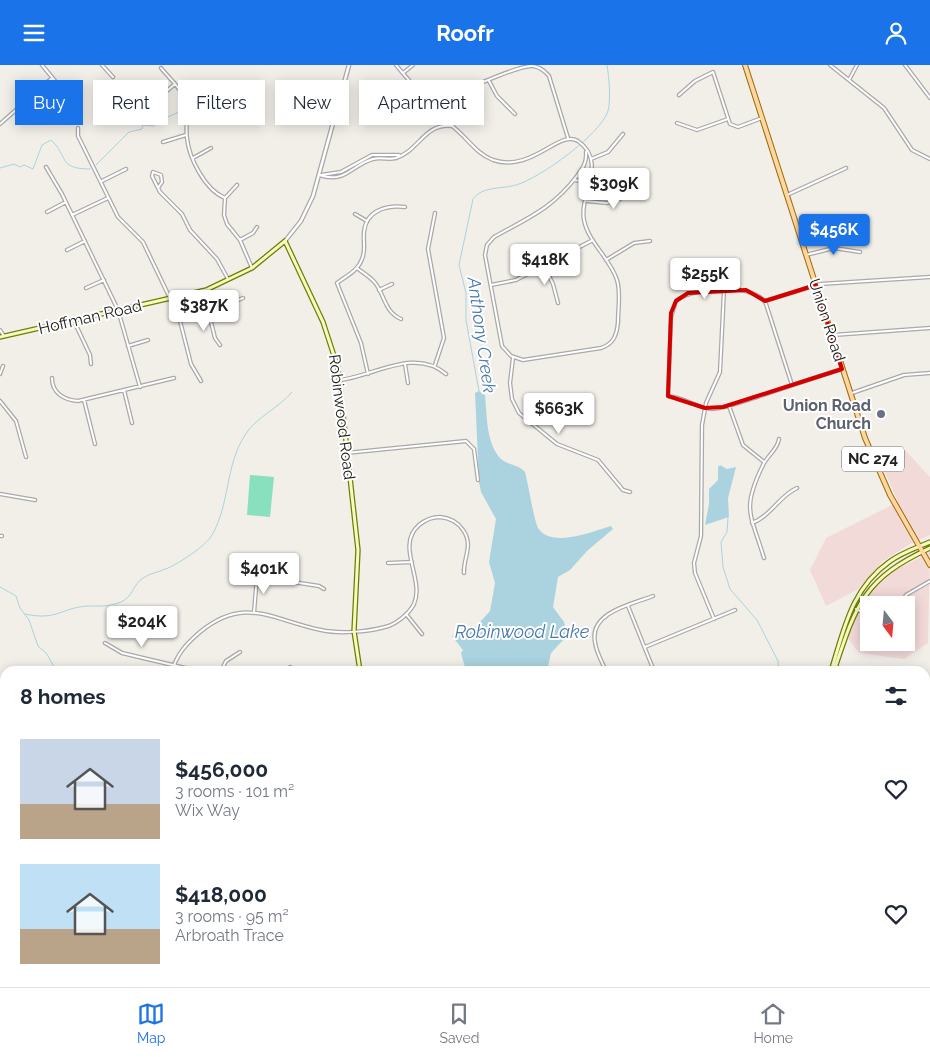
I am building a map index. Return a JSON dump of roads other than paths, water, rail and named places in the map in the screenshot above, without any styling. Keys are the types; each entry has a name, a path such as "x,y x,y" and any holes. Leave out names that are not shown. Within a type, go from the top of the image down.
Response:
{"main road":[{"name":"Union Road","path":"745,65 842,369 875,463 930,565"},
{"name":"Hoffman Road","path":"2,337 206,290 229,281 252,268 285,241"},
{"name":"Robinwood Road","path":"285,241 326,330 337,361 358,550 354,631 359,666"},
{"path":"833,666 848,615 866,583 888,562 930,542"},
{"path":"834,666 856,609 871,588 885,573 930,548"}],"street":[{"path":"0,124 52,78 42,65"},
{"path":"102,65 113,77"},
{"path":"285,241 305,214 320,175 349,65"},
{"path":"396,65 409,80"},
{"path":"403,73 413,65"},
{"path":"830,65 889,113 912,150 930,159"},
{"path":"850,80 857,65"},
{"path":"905,65 930,98"},
{"path":"452,126 455,104 459,96 466,90 528,66 544,70 550,79 568,138"},
{"path":"161,68 178,88"},
{"path":"679,95 695,81 713,72 730,124 736,127 762,118"},
{"path":"489,81 497,96 515,114"},
{"path":"168,90 175,84"},
{"path":"677,123 697,130 728,119"},
{"path":"186,125 186,135 193,158 210,189 225,198"},
{"path":"320,175 341,172 362,159 401,155 433,129 441,126 452,126 478,151 503,162 528,160 561,140 568,138 579,143 586,152 591,159 591,181 584,220 593,240 615,275 618,287 617,332 611,342 597,349 523,360 513,358 502,345 485,255 487,245 494,237 550,206 585,165 586,152"},
{"path":"78,129 78,136 108,198 121,221 143,242 171,299 179,317 191,364 201,381"},
{"path":"591,159 608,152 623,134"},
{"path":"163,142 186,135"},
{"path":"193,158 211,148"},
{"path":"320,175 328,178 345,175 380,156"},
{"path":"362,159 364,163"},
{"path":"46,167 66,202 118,310 140,387"},
{"path":"787,195 846,168"},
{"path":"101,182 126,169"},
{"path":"158,188 162,182 162,175 153,172 152,176 158,188 172,207 182,214 190,230 216,259 229,281"},
{"path":"577,176 591,181"},
{"path":"574,180 591,181"},
{"path":"237,185 225,198 225,220 240,240 252,268"},
{"path":"586,201 607,203 636,193"},
{"path":"72,215 108,198"},
{"path":"47,211 66,202"},
{"path":"368,374 361,343 337,283 357,268 364,251 364,229 367,221 383,208 405,207"},
{"path":"435,213 428,249 444,339 435,365"},
{"path":"355,214 367,221"},
{"path":"240,240 253,233 257,227"},
{"path":"491,285 516,280 593,240"},
{"path":"67,250 85,241"},
{"path":"606,259 634,243 650,241"},
{"path":"806,255 834,248 860,251"},
{"path":"544,266 553,284 558,303"},
{"path":"357,268 372,279 390,312 401,319"},
{"path":"765,301 816,285 930,277"},
{"path":"86,288 104,280"},
{"path":"379,290 392,284"},
{"path":"714,619 695,573 694,563 701,536 702,432 705,408 720,372 724,290"},
{"path":"792,385 765,301 749,290 688,293 676,301 671,313 668,396 687,400 705,408 729,406 842,369"},
{"path":"179,317 229,305 243,298"},
{"path":"208,310 215,338 220,345"},
{"path":"74,321 90,355 90,364"},
{"path":"832,335 930,328"},
{"path":"0,330 2,337"},
{"path":"128,346 148,340"},
{"path":"513,358 510,383 512,399 520,413 557,444 598,460 624,490 630,493"},
{"path":"340,380 368,374 380,368 425,362 435,365 446,373"},
{"path":"405,364 408,383"},
{"path":"0,374 3,366"},
{"path":"850,393 906,375 930,373"},
{"path":"52,378 53,388 62,397 72,401 84,400 174,378"},
{"path":"124,390 132,423"},
{"path":"84,400 95,444"},
{"path":"0,401 16,421 26,457"},
{"path":"729,406 743,445 764,462"},
{"path":"764,558 749,512 750,499 764,462 777,445 779,439"},
{"path":"346,453 466,441 474,449 478,480"},
{"path":"752,523 764,517 789,493 797,489"},
{"path":"0,494 35,500"},
{"path":"174,665 182,648 212,622 227,615 254,613 285,619 322,631 354,631 386,627 406,614 413,605 416,593 410,543 416,528 428,519 446,518 461,527 467,539 468,549 464,573"},
{"path":"388,563 412,562"},
{"path":"234,576 237,574 257,576 318,586 324,589"},
{"path":"254,613 257,576"},
{"path":"905,596 930,581"},
{"path":"604,666 594,641 596,629 605,616 654,596"},
{"path":"628,606 652,666"},
{"path":"856,609 860,611"},
{"path":"644,647 735,610"},
{"path":"406,614 422,634"},
{"path":"105,643 122,653 178,666"},
{"path":"224,666 226,661 240,652"}],"water":[{"name":"Robinwood Lake","path":"479,391 485,395 488,429 496,453 504,461 525,472 538,528 544,534 563,538 611,526 613,529 587,551 570,570 558,577 553,607 564,622 567,636 551,653 548,666 465,666 461,653 463,650 452,636 471,632 490,611 495,583 489,562 496,519 481,492 479,482 475,393"},
{"path":"720,465 727,469 736,467 728,498 729,517 705,525 709,504 709,489 718,480 718,467"}],"waterway":[{"name":"Anthony Creek","path":"479,391 466,320 466,293 459,265 473,199 487,190 527,181 554,165 594,132 603,121 609,107 607,65"},
{"path":"96,165 129,132 142,129 143,125 154,126 178,112"},
{"path":"0,168 14,164 20,167 24,165 33,169 42,145 51,140 68,164 73,167 90,169"},
{"path":"25,614 45,616 78,607 117,604 125,600 143,578 173,566 198,549 209,539 218,523 234,459 245,435 255,423 292,392"},
{"path":"728,518 727,532 721,542 723,567 730,589 757,620 778,661 778,666"},
{"path":"0,587 16,596 20,608 29,620 38,646 47,654 53,666"}],"place":[{"name":"Union Road Church","path":"881,414"}]}
